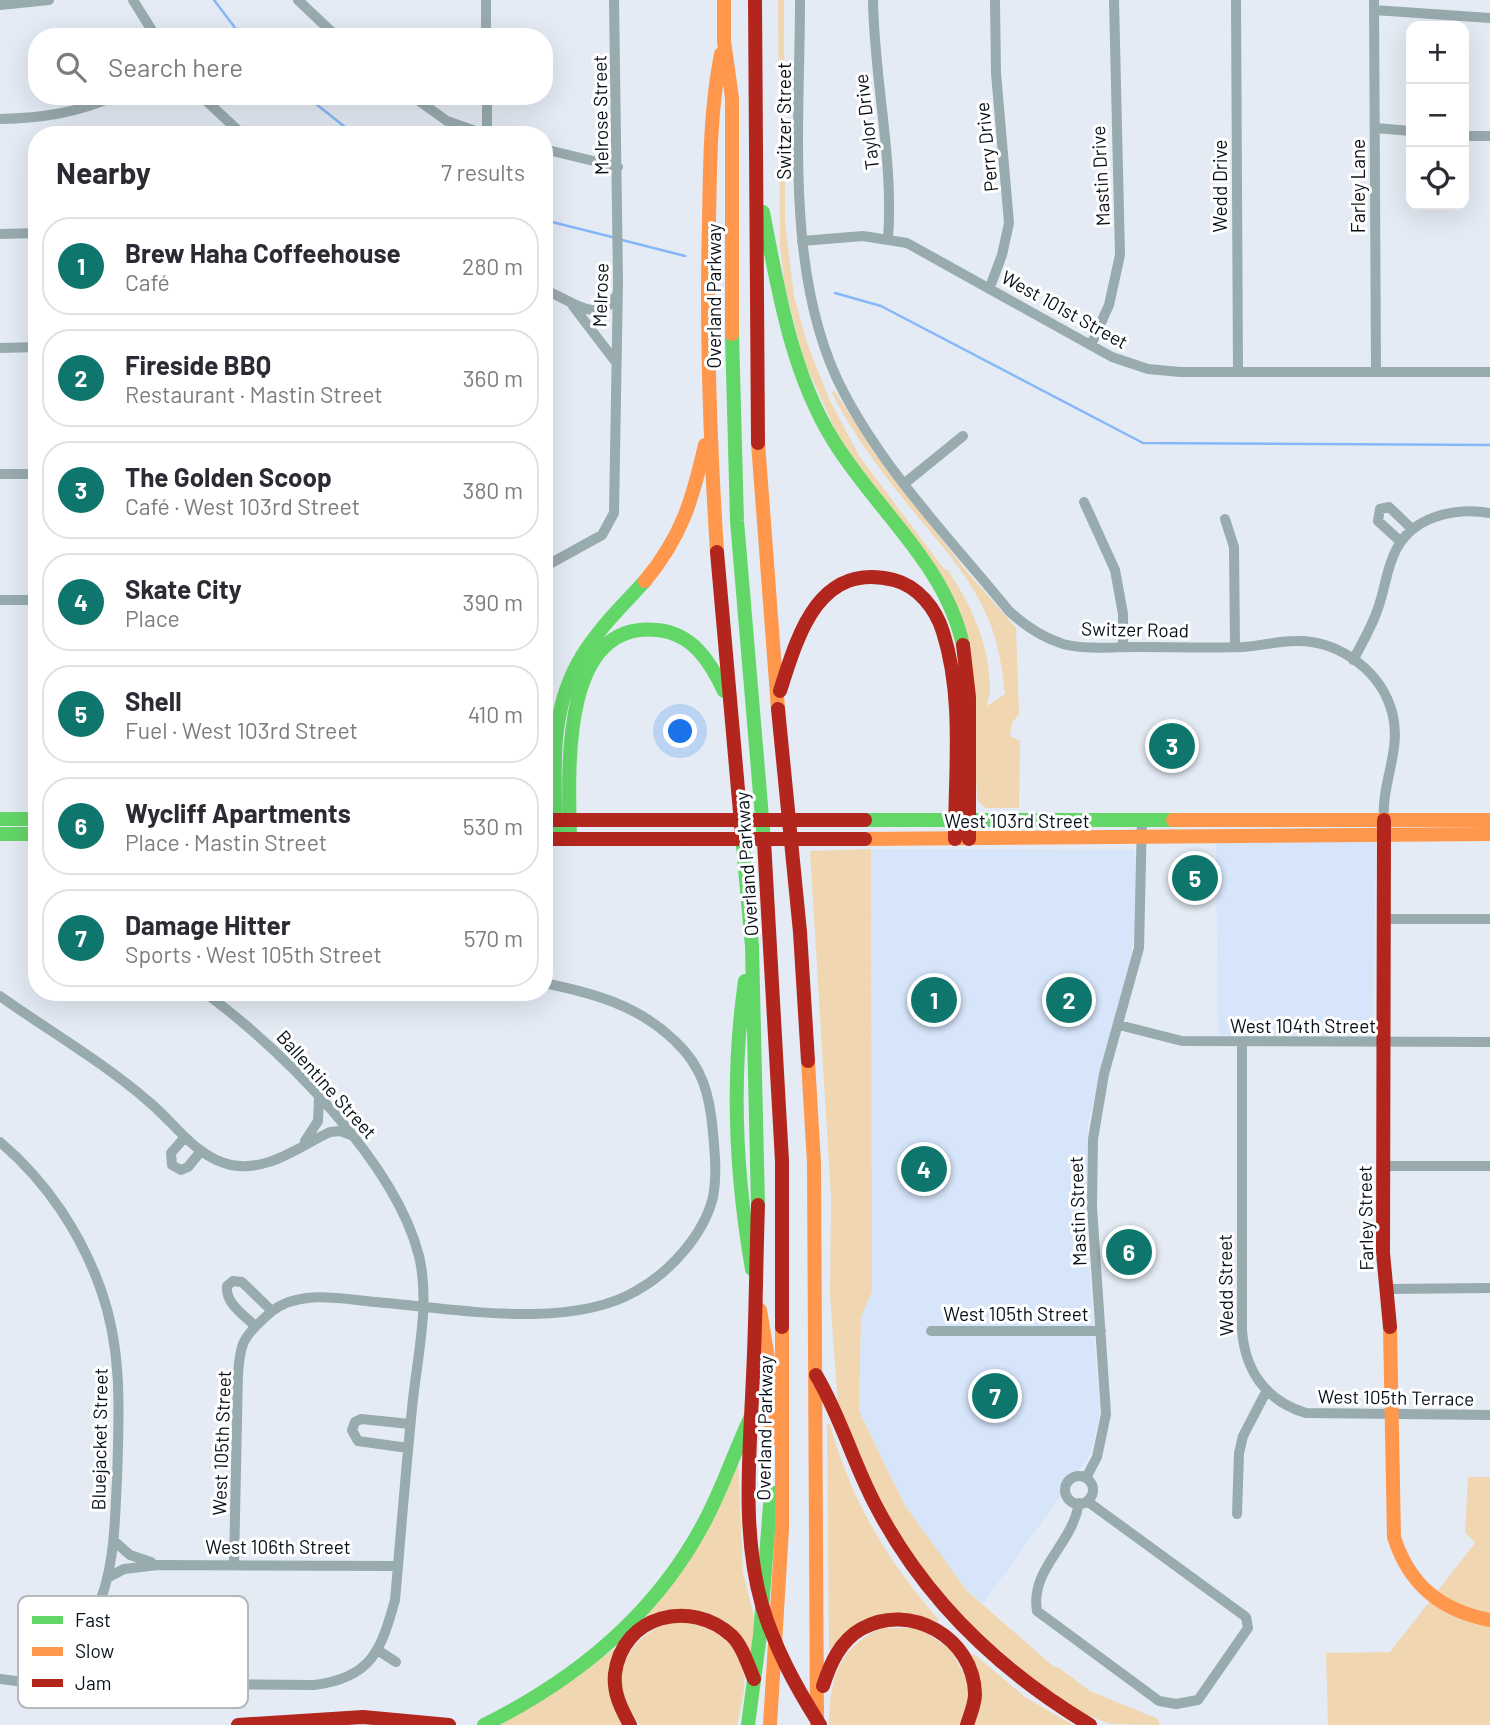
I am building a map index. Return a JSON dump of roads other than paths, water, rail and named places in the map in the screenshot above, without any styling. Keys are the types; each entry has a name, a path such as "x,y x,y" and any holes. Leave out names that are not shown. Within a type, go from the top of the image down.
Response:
{"main road":[{"name":"Overland Parkway","path":"724,0 724,41 732,98 732,400 737,521 766,868 782,1161 782,1529 770,1725"},
{"path":"755,0 758,462 777,701 800,932 814,1151 819,1725"},
{"path":"724,41 712,98 709,428 729,702 751,946 758,1205 748,1499 750,1546 759,1598 782,1662 819,1725"},
{"path":"755,171 787,331 812,400 848,465 939,584 957,622 967,670 962,839"},
{"path":"557,839 557,723 564,694 596,635 674,544 692,497 709,428"},
{"path":"777,701 795,640 811,611 827,593 844,582 865,576 883,577 910,588 936,615 948,651 954,689 962,820"},
{"path":"557,821 574,704 596,657 615,640 646,629 665,630 686,638 710,661 729,702"},
{"name":"West 103rd Street","path":"557,821 1142,818 1384,827 1490,834"},
{"path":"0,819 28,820"},
{"name":"West 103rd Street","path":"557,839 1142,839 1490,820"},
{"name":"Farley Street","path":"1384,827 1383,1166 1391,1415 1391,1510 1396,1545 1412,1578 1435,1601 1459,1614 1490,1620"},
{"path":"0,834 28,834"},
{"path":"748,1725 755,1682 770,1519 771,1393 735,1150 740,1012 751,946"},
{"path":"815,1373 837,1414 867,1489 901,1549 938,1600 986,1651 1040,1695 1090,1725"},
{"path":"484,1725 564,1682 604,1650 648,1606 696,1538 752,1414"},
{"path":"630,1725 617,1700 616,1666 632,1636 656,1619 690,1614 723,1628 740,1647 755,1682"},
{"path":"819,1696 831,1665 850,1637 878,1622 912,1619 942,1631 966,1658 975,1690 967,1725"},
{"path":"238,1725 363,1717 449,1725"}],"street":[{"path":"0,5 49,0"},
{"path":"133,0 150,28"},
{"path":"298,0 328,28"},
{"name":"Melrose Street","path":"614,0 618,229"},
{"name":"Switzer Street","path":"800,0 802,241"},
{"name":"Taylor Drive","path":"873,0 875,48 891,196 888,239"},
{"name":"Perry Drive","path":"990,287 1002,255 1009,223 997,80 996,0"},
{"name":"Mastin Drive","path":"1091,345 1111,297 1120,255 1114,0"},
{"name":"Wedd Drive","path":"1236,0 1237,372"},
{"path":"485,1 486,28"},
{"path":"1374,5 1490,18"},
{"name":"Farley Lane","path":"1374,5 1376,372"},
{"path":"0,119 57,115 95,105"},
{"path":"211,105 233,126"},
{"path":"425,105 447,121 461,126"},
{"path":"487,105 487,126"},
{"path":"1375,128 1406,131"},
{"path":"1469,136 1490,136"},
{"path":"553,151 618,167"},
{"name":"Melrose","path":"615,362 618,229"},
{"path":"0,234 28,233"},
{"name":"West 101st Street","path":"802,241 856,237 888,239 923,250 1112,357 1148,369 1237,372 1490,372"},
{"name":"Switzer Road","path":"802,241 812,309 830,362 864,428 1009,611 1024,625 1065,644 1123,648 1235,647 1309,642 1339,650 1377,682 1394,721 1396,747 1383,805 1384,827"},
{"path":"553,295 573,306 601,310 610,305 618,292"},
{"path":"553,562 591,543 609,526 614,513 615,362 573,306"},
{"path":"0,348 28,347"},
{"path":"905,483 963,436"},
{"path":"0,474 28,474"},
{"path":"1084,502 1115,570 1123,614 1123,648"},
{"path":"1401,541 1378,521 1380,509 1389,507 1396,511 1412,529"},
{"path":"1353,660 1378,611 1389,568 1401,541 1412,529 1457,511 1490,513"},
{"path":"1225,519 1234,547 1235,647"},
{"path":"0,600 28,600"},
{"name":"Mastin Street","path":"1086,1478 1097,1457 1106,1414 1091,1182 1093,1139 1103,1076 1139,948 1142,818"},
{"path":"1383,919 1490,919"},
{"name":"West 105th Street","path":"234,1565 238,1381 243,1345 256,1326 284,1302 307,1298 525,1313 581,1309 635,1292 683,1251 704,1220 715,1184 708,1093 697,1067 685,1052 638,1011 585,992 553,985"},
{"path":"0,996 148,1100 201,1151 231,1165 254,1166 283,1158 330,1132 340,1130 355,1136"},
{"name":"Ballentine Street","path":"216,1001 248,1025 355,1136 391,1194 411,1235 422,1273 422,1306 395,1600 379,1651"},
{"name":"West 104th Street","path":"1119,1025 1182,1041 1490,1042"},
{"name":"Wedd Street","path":"1242,1042 1242,1330 1251,1370 1267,1390"},
{"path":"300,1147 312,1134 318,1121 319,1098"},
{"path":"185,1137 171,1153 172,1165 181,1170 188,1167 201,1151"},
{"name":"Bluejacket Street","path":"0,1142 29,1170 64,1214 90,1263 110,1320 120,1397 114,1541 100,1596"},
{"path":"1383,1166 1490,1166"},
{"path":"256,1326 232,1304 226,1294 227,1286 233,1281 242,1282 272,1311"},
{"path":"1387,1289 1490,1288"},
{"name":"West 105th Street","path":"931,1331 1101,1331"},
{"path":"1237,1514 1239,1453 1243,1436 1267,1390"},
{"name":"West 105th Terrace","path":"1267,1390 1284,1404 1306,1413 1490,1415"},
{"path":"408,1448 358,1441 352,1430 355,1422 361,1419 410,1424"},
{"path":"1083,1502 1068,1537 1041,1575 1034,1594 1037,1611 1158,1701 1176,1704 1198,1700 1248,1628 1246,1617 1083,1502 1070,1500 1065,1487 1073,1477 1086,1478 1093,1489 1083,1502"},
{"name":"West 106th Street","path":"114,1541 130,1555 158,1565"},
{"name":"West 106th Street","path":"107,1578 124,1569 158,1565 398,1566"},
{"path":"248,1685 314,1685 354,1672 379,1651 396,1662"},
{"path":"0,1679 18,1681"}],"waterway":[{"path":"214,0 235,28"},
{"path":"317,105 344,126"},
{"path":"553,222 616,238"},
{"path":"622,240 685,256"},
{"path":"835,293 881,306 1143,443 1490,445"}],"place":[{"name":"The Golden Scoop","path":"1172,746"},
{"name":"Shell","path":"1195,878"},
{"name":"Brew Haha Coffeehouse","path":"934,1000"},
{"name":"Fireside BBQ","path":"1069,1000"},
{"name":"Skate City","path":"924,1169"},
{"name":"Wycliff Apartments","path":"1129,1252"},
{"name":"Damage Hitter","path":"995,1396"}]}
